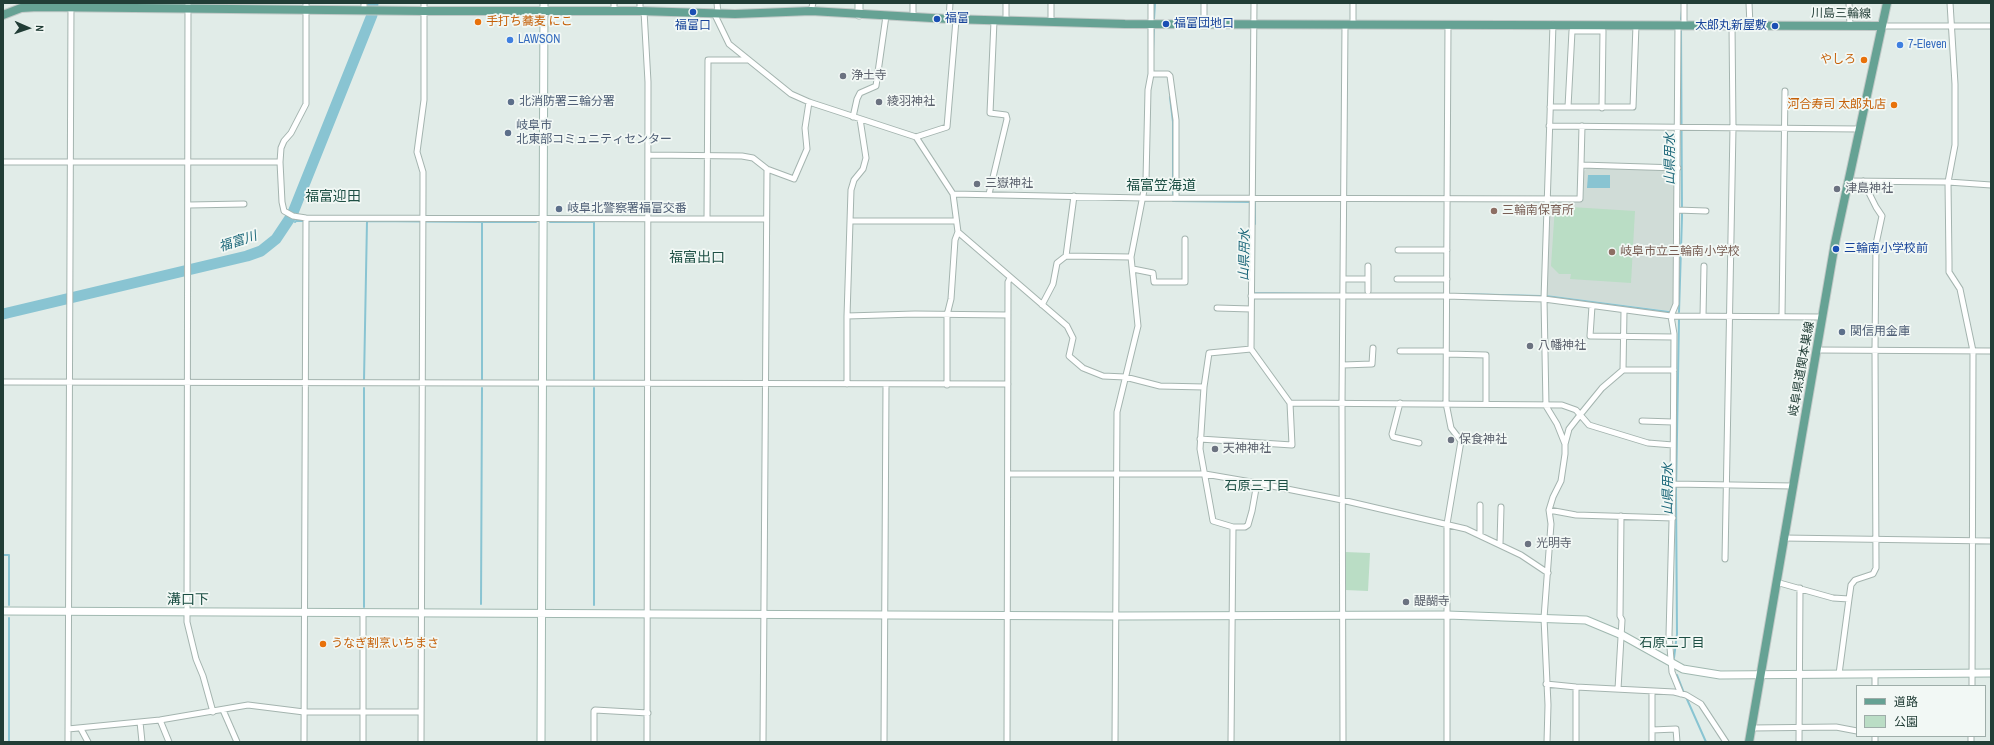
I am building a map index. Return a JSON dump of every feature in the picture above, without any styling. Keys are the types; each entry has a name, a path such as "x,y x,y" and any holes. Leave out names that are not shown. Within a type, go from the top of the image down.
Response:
{"main road":[{"name":"岐阜県道関本巣線","path":"1750,742 1783,538 1824,317 1835,243 1887,3"},
{"name":"川島三輪線","path":"3,15 21,8 71,5 306,6 365,7 377,10 424,7 614,7 735,14 812,7 859,15 994,21 1254,25 1553,24 1881,26"}],"street":[{"path":"717,3 716,13 729,44 791,94 853,117 916,137 947,127 953,19 950,3"},
{"path":"859,3 859,15"},
{"path":"913,3 913,18"},
{"path":"1006,3 1006,21"},
{"path":"1051,3 1051,21"},
{"path":"1116,742 1117,412 1124,377 1138,326 1131,257 1146,180 1148,90 1151,74 1151,3"},
{"path":"1204,3 1204,24"},
{"path":"1200,439 1292,446 1290,403 1251,349 1254,3"},
{"path":"1343,742 1343,199 1349,25 1353,3"},
{"path":"1684,3 1681,25 1681,127 1678,168 1676,304 1671,316 1674,337 1673,445 1675,484 1672,518 1669,636 1670,663 1672,672 1684,695"},
{"path":"1749,3 1750,25"},
{"path":"1849,3 1850,26"},
{"path":"1950,3 1950,26 1955,84 1955,139 1948,182 1949,272 1960,288 1973,350 1972,685"},
{"path":"68,742 71,5"},
{"path":"188,6 189,205 187,622 196,659 203,676 213,712"},
{"path":"306,6 306,104 298,116 291,133 281,148 280,162 282,202 286,212 293,216 306,220 766,219"},
{"path":"421,742 423,172 417,152 424,100 424,7"},
{"path":"542,742 544,7"},
{"path":"641,8 648,82 647,742"},
{"path":"853,117 860,93 876,86 886,16"},
{"path":"989,194 1007,118 1006,115 990,113 994,21"},
{"path":"1447,742 1448,615 1446,524 1461,441 1451,428 1446,403 1448,24"},
{"path":"1553,24 1544,300 1546,406 1557,424 1565,444"},
{"path":"1550,107 1634,107 1636,25"},
{"path":"1725,559 1728,484 1729,316 1733,128 1732,25"},
{"path":"1881,26 1991,26"},
{"path":"1568,108 1572,32 1603,31 1602,108"},
{"path":"707,219 708,60 747,60"},
{"path":"1151,74 1168,74 1170,76 1176,120 1176,198"},
{"path":"1782,316 1785,91"},
{"path":"648,155 742,156 752,158 767,169 794,179 807,149 805,128 810,102"},
{"path":"846,384 851,190 854,180 863,169 866,158 860,119"},
{"path":"1549,126 1733,128 1785,127 1859,129"},
{"path":"953,194 1143,198 1580,199 1582,126"},
{"path":"916,137 953,194 958,232 955,240 951,299 947,315 948,385"},
{"path":"3,162 280,162"},
{"path":"1581,166 1678,168"},
{"path":"763,742 767,169"},
{"path":"1848,181 1948,182 1991,185"},
{"path":"1840,674 1851,585 1855,580 1873,574 1876,568 1876,244 1882,216 1863,181"},
{"path":"1066,256 1074,196"},
{"path":"189,205 244,204"},
{"path":"1677,210 1706,211"},
{"path":"304,742 306,220"},
{"path":"850,220 956,221"},
{"path":"958,232 1067,326 1073,338 1070,356 1084,368 1103,376 1124,377 1160,386 1204,387"},
{"path":"1133,269 1153,273 1154,282 1185,282 1185,239"},
{"path":"1398,250 1447,250"},
{"path":"1042,305 1053,284 1056,263 1066,256 1131,257"},
{"path":"1368,266 1368,291"},
{"path":"1703,316 1704,266"},
{"path":"1007,742 1008,282 1010,278"},
{"path":"1343,279 1368,279"},
{"path":"1397,279 1447,279"},
{"path":"1251,296 1446,296 1544,300 1671,316 1824,317"},
{"path":"1592,306 1590,336 1674,337"},
{"path":"1217,308 1251,309"},
{"path":"1623,370 1624,311"},
{"path":"847,316 1008,316"},
{"path":"1343,365 1372,364 1373,348"},
{"path":"1251,349 1209,353 1204,387 1200,449 1213,522 1233,527 1245,527 1248,525 1252,511 1256,483"},
{"path":"1817,350 1991,351"},
{"path":"1400,352 1446,352 1486,355 1486,404"},
{"path":"1547,742 1548,705 1544,618 1551,524 1549,510 1553,497 1561,481 1565,444 1569,429 1602,388 1623,370 1674,370"},
{"path":"3,382 886,385 1008,384"},
{"path":"884,742 886,385"},
{"path":"1290,403 1562,405 1576,410 1589,425 1648,443 1673,445"},
{"path":"1400,403 1392,434 1393,437 1419,444"},
{"path":"1642,422 1673,422"},
{"path":"1008,474 1205,474 1256,483 1342,500 1446,524 1480,534 1500,544 1548,573"},
{"path":"1675,484 1793,486"},
{"path":"1480,505 1480,534"},
{"path":"1500,544 1501,508"},
{"path":"1549,510 1576,515 1672,518"},
{"path":"1618,689 1620,640 1622,635 1622,620 1620,616 1621,516"},
{"path":"1231,742 1233,527"},
{"path":"1783,538 1991,541"},
{"path":"1776,582 1834,598 1849,599"},
{"path":"1799,742 1800,588"},
{"path":"3,611 1008,616 1448,615 1586,620 1622,635 1683,669 1720,675 1991,673"},
{"path":"363,612 364,742"},
{"path":"1875,674 1875,685"},
{"path":"1546,684 1652,691 1684,695 1701,704 1726,742"},
{"path":"1576,687 1576,742"},
{"path":"1652,691 1652,742"},
{"path":"68,729 81,729 160,720 248,705 304,712 421,712"},
{"path":"223,710 237,742"},
{"path":"594,742 595,710 648,713"},
{"path":"160,720 169,742"},
{"path":"140,722 142,742"},
{"path":"1752,728 1836,727 1856,731"},
{"path":"81,729 88,742"},
{"path":"1652,730 1676,729 1677,742"}],"shaded area":[{"name":"岐阜市立三輪南小学校","path":"1587,168 1676,171 1674,307 1670,311 1546,295 1550,208 1553,202 1583,202 1584,171"}],"green space":[{"path":"1555,206 1635,211 1631,283 1570,279 1571,274 1559,274 1551,266"},
{"path":"1345,552 1370,553 1368,591 1345,590"}],"water":[{"path":"1588,175 1610,175 1610,188 1587,188"}],"waterway":[{"name":"福富川","path":"3,314 247,256 261,251 276,239 292,215 372,15 373,3"},
{"name":"山県用水","path":"1154,19 1155,3"},
{"name":"山県用水","path":"1681,19 1682,10"},
{"name":"山県用水","path":"1153,52 1154,26"},
{"name":"山県用水","path":"1679,312 1682,217 1681,30"},
{"name":"山県用水","path":"1170,97 1173,122 1173,196"},
{"name":"山県用水","path":"1173,201 1251,202"},
{"name":"山県用水","path":"1255,203 1255,224"},
{"path":"367,221 482,222 482,381"},
{"path":"295,222 367,221 364,380"},
{"path":"482,222 536,222"},
{"path":"550,222 594,222 594,381"},
{"name":"山県用水","path":"1254,291 1254,293 1337,294"},
{"name":"山県用水","path":"1461,294 1540,296"},
{"name":"山県用水","path":"1546,296 1669,312"},
{"name":"山県用水","path":"1674,658 1677,634 1676,492 1679,320"},
{"path":"364,388 364,607"},
{"path":"481,604 482,388"},
{"path":"594,388 594,605"},
{"path":"3,555 9,555 9,605"},
{"path":"9,618 9,742"},
{"name":"山県用水","path":"1677,675 1684,693"},
{"name":"山県用水","path":"1686,697 1706,742"}],"place":[{"name":"福富口","path":"693,12"},
{"name":"福富","path":"937,19"},
{"name":"手打ち蕎麦 にこ","path":"478,22"},
{"name":"福富団地口","path":"1166,24"},
{"name":"太郎丸新屋敷","path":"1775,26"},
{"name":"LAWSON","path":"510,40"},
{"name":"7-Eleven","path":"1900,45"},
{"name":"やしろ","path":"1864,60"},
{"name":"浄土寺","path":"843,76"},
{"name":"北消防署三輪分署","path":"511,102"},
{"name":"綾羽神社","path":"879,102"},
{"name":"河合寿司 太郎丸店","path":"1894,105"},
{"name":"岐阜市 北東部コミュニティセンター","path":"508,133"},
{"name":"三嶽神社","path":"977,184"},
{"name":"津島神社","path":"1837,189"},
{"name":"岐阜北警察署福富交番","path":"559,209"},
{"name":"三輪南保育所","path":"1494,211"},
{"name":"三輪南小学校前","path":"1836,249"},
{"name":"岐阜市立三輪南小学校","path":"1612,252"},
{"name":"関信用金庫","path":"1842,332"},
{"name":"八幡神社","path":"1530,346"},
{"name":"保食神社","path":"1451,440"},
{"name":"天神神社","path":"1215,449"},
{"name":"光明寺","path":"1528,544"},
{"name":"醍醐寺","path":"1406,602"},
{"name":"うなぎ割烹いちまさ","path":"323,644"}],"district":[{"name":"福富笠海道","path":"1161,186"},
{"name":"福富迎田","path":"333,197"},
{"name":"福富出口","path":"697,258"},
{"name":"石原三丁目","path":"1257,487"},
{"name":"溝口下","path":"188,600"},
{"name":"石原二丁目","path":"1672,644"}]}
